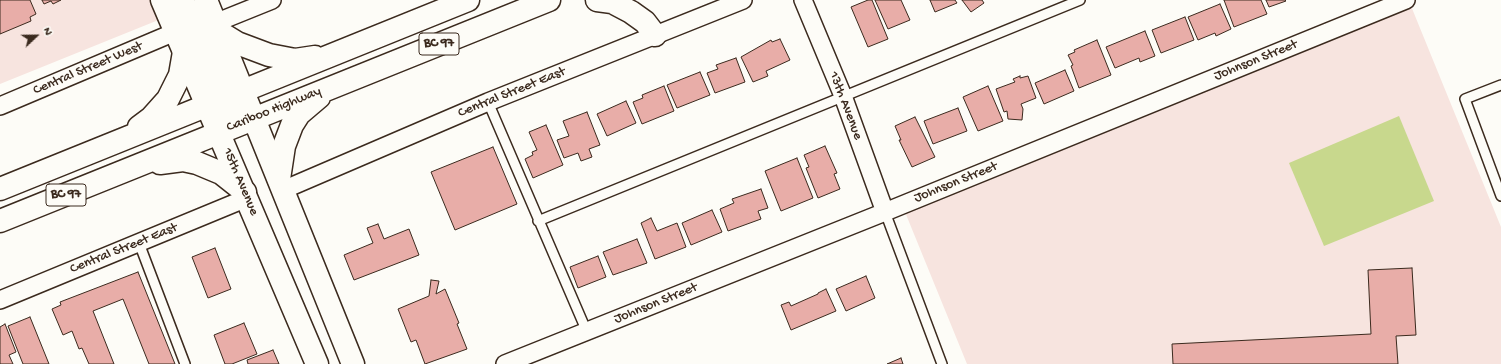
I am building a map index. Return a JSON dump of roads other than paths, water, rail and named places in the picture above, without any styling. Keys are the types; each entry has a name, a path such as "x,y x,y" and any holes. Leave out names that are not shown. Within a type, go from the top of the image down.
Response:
{"main road":[{"name":"15th Avenue","path":"162,0 184,52 225,99 253,119 281,184 353,364"},
{"path":"182,0 193,19 225,99"},
{"name":"15th Avenue","path":"206,0 217,28 225,99 219,133 318,364"},
{"name":"Cariboo Highway","path":"5,185 225,99 468,0"},
{"name":"Cariboo Highway","path":"0,221 549,0"},
{"path":"597,0 612,2 631,12 645,22 655,35"},
{"path":"193,19 217,28 247,47 269,55 295,60 336,54"},
{"path":"119,141 151,118 168,99 180,75 184,52"},
{"path":"281,184 284,146 292,125 299,114 329,88"},
{"path":"131,168 183,160 197,163 221,173 246,195"}],"street":[{"path":"217,28 272,0"},
{"name":"Central Street East","path":"281,184 743,0"},
{"name":"13th Avenue","path":"803,0 843,96 885,212"},
{"name":"Johnson Street","path":"505,364 885,212 1406,0"},
{"name":"Central Street West","path":"0,106 176,32"},
{"name":"Central Street East","path":"0,300 139,243 246,195"}],"lane":[{"path":"538,221 1080,0"},
{"path":"1501,84 1465,99 1501,196"},
{"path":"488,102 587,332"},
{"path":"885,212 942,364"},
{"path":"139,243 185,364"}]}
